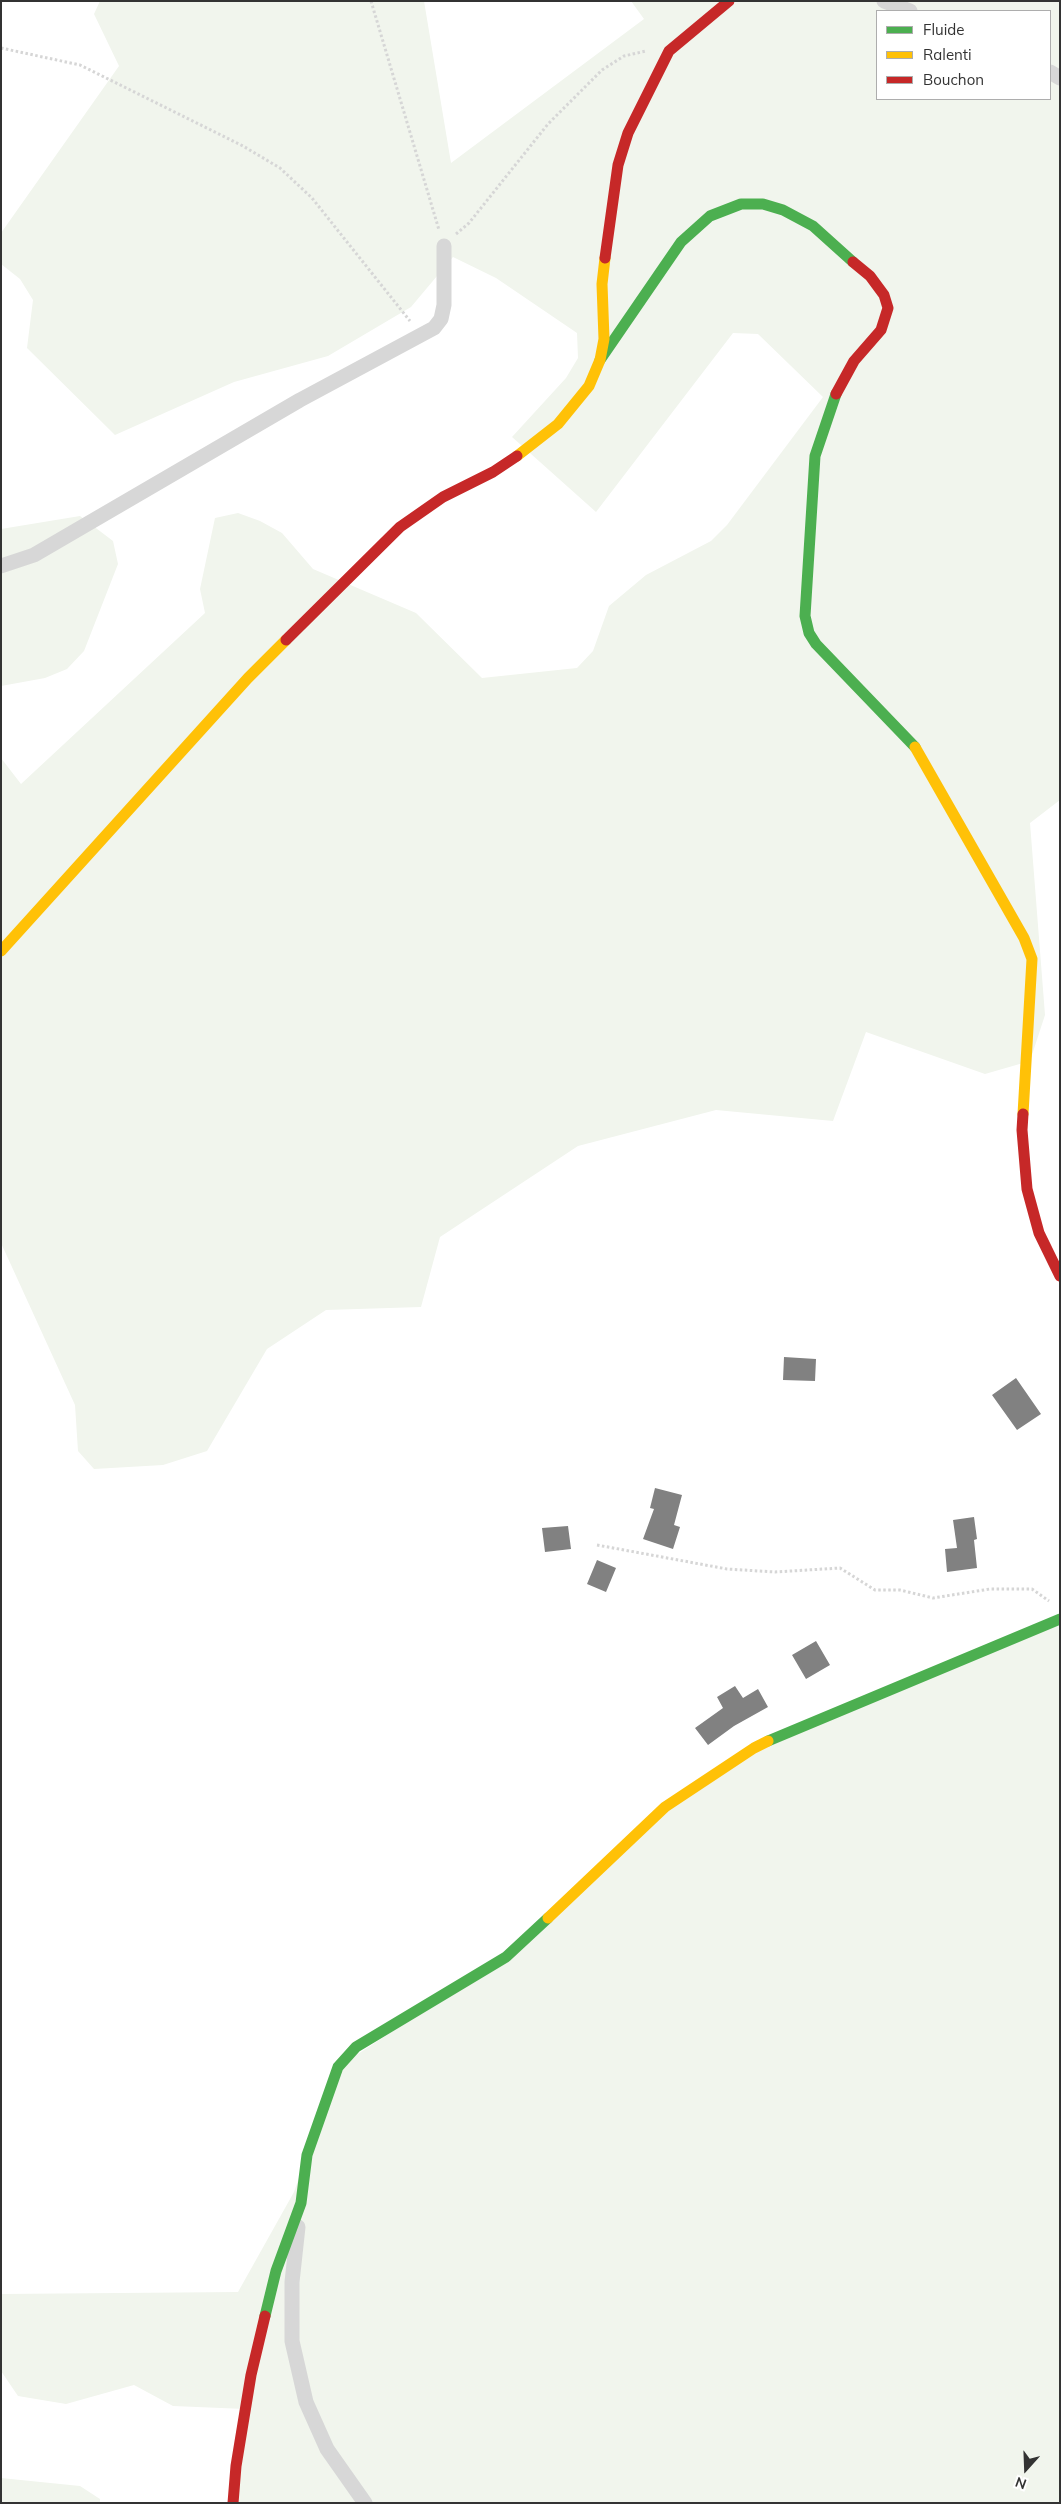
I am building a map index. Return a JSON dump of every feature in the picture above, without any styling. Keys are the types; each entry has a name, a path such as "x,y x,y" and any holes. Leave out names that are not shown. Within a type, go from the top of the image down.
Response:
{"street":[{"path":"600,360 604,339 602,284 618,165 628,133 669,51 729,1"},
{"path":"884,1 907,10"},
{"path":"1,951 248,678 400,528 443,497 493,472 558,424 589,386 600,360 681,242 710,216 741,204 764,204 777,208 813,226 870,276 884,294 888,308 886,318 880,330 854,361 834,398 815,456 805,616 810,633 816,644 913,744 1024,938 1032,959 1022,1130 1027,1189 1039,1232 1060,1276"},
{"path":"1,566 34,555 300,400 434,328 441,319 444,305 444,246"},
{"path":"365,2503 327,2448 306,2402 292,2341 292,2282 307,2155 338,2067 356,2047 506,1957 665,1807 754,1748 796,1728 1060,1619"},
{"path":"233,2503 236,2466 251,2375 276,2271 301,2203"}],"path":[{"path":"371,1 444,246 468,223 548,124 602,70 624,56 642,51 669,51"},
{"path":"1,48 80,65 243,146 280,168 312,198 422,335"},
{"path":"597,1545 727,1569 775,1572 840,1568 875,1590 900,1590 933,1598 990,1589 1032,1589 1050,1602"}],"shaded area":[{"path":"100,1 424,1 451,163 644,19 631,1 1060,1 1060,800 1030,823 1045,1015 1030,1061 985,1074 866,1032 833,1121 716,1110 578,1146 440,1237 421,1307 326,1310 267,1349 207,1451 163,1465 94,1469 78,1451 75,1405 1,1243 1,758 21,784 205,613 200,589 215,518 238,513 260,521 282,533 313,569 416,613 482,678 577,668 593,651 609,606 646,575 711,541 727,525 823,397 758,334 733,333 596,512 512,437 566,378 578,358 577,333 496,278 453,257 411,307 328,356 234,382 115,435 27,348 33,300 20,279 1,264 1,233 119,66 94,14"},
{"path":"80,516 113,541 118,564 84,651 67,669 45,678 1,686 1,529"},
{"path":"1060,1619 1060,2503 233,2503 245,2409 173,2406 134,2385 66,2404 18,2396 1,2371 1,2294 238,2292 294,2192 338,2067 506,1957 665,1807 754,1748"},
{"path":"1,2478 80,2486 100,2499 100,2503 1,2503"}],"building":[{"path":"784,1357 816,1359 815,1381 783,1380"},
{"path":"1016,1378 1041,1414 1017,1430 992,1395"},
{"path":"655,1488 682,1495 674,1525 680,1527 673,1549 643,1539 654,1509 650,1508"},
{"path":"974,1517 977,1539 974,1540 977,1568 947,1572 945,1549 957,1548 953,1520"},
{"path":"568,1526 571,1549 545,1552 542,1528"},
{"path":"597,1560 616,1568 606,1592 587,1584"},
{"path":"816,1641 830,1665 806,1679 792,1655"},
{"path":"735,1686 743,1698 758,1689 768,1707 734,1726 708,1745 695,1728 723,1708 717,1697"}],"traffic: fast":[{"path":"600,360 681,242 710,216 741,204 763,204 783,210 813,226 853,262"},
{"path":"836,394 815,456 805,616 809,633 816,644 915,747"},
{"path":"768,1741 1060,1619"},
{"path":"265,2316 276,2271 301,2203 307,2155 338,2067 356,2047 506,1957 548,1918"}],"traffic: slow":[{"path":"517,456 558,424 589,386 600,360 604,339 602,284 605,258"},
{"path":"1,951 248,678 286,640"},
{"path":"915,747 1024,938 1032,959 1023,1114"},
{"path":"548,1918 665,1807 754,1748 768,1741"}],"traffic: jam":[{"path":"605,258 618,165 628,133 669,51 729,1"},
{"path":"836,394 854,361 881,330 888,308 884,295 870,276 853,262"},
{"path":"286,640 400,527 443,497 493,472 517,456"},
{"path":"1023,1114 1022,1130 1027,1189 1039,1233 1060,1276"},
{"path":"233,2503 236,2466 251,2375 265,2316"}]}
